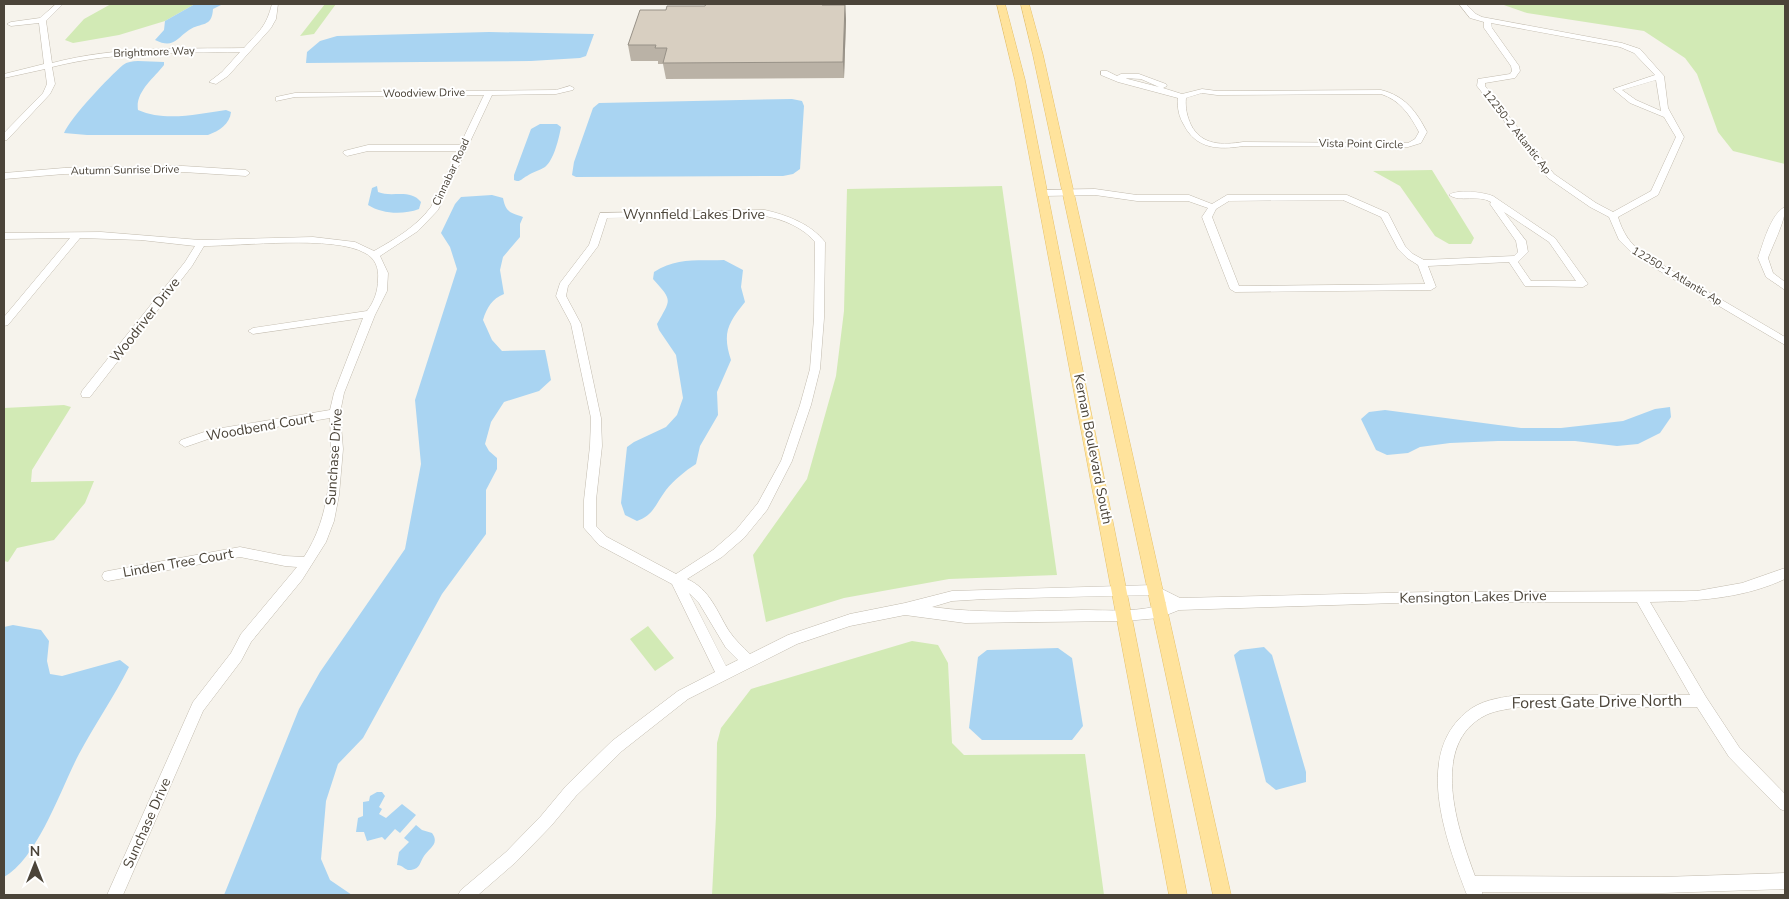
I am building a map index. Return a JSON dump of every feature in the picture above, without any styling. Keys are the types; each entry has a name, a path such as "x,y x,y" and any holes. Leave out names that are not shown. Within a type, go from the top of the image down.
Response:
{"main road":[{"name":"Kernan Boulevard South","path":"1001,4 1003,22 1016,60 1043,193 1178,895"},
{"name":"Kernan Boulevard South","path":"1025,4 1038,55 1222,895"}],"street":[{"path":"11,24 42,20 60,4"},
{"path":"212,82 225,74 272,19 275,4"},
{"path":"1462,4 1473,16 1487,21 1631,47 1660,76 1665,115 1680,137 1655,193 1613,216"},
{"path":"4,138 46,94 51,84 42,20"},
{"name":"12250-2 Atlantic Ap","path":"1487,21 1488,28 1515,66 1516,71 1512,76 1481,81 1481,86 1551,176 1593,205 1613,216"},
{"name":"Brightmore Way","path":"4,76 91,56 136,51 246,50"},
{"path":"1169,92 1165,87 1148,78 1106,74 1121,80 1133,88 1150,87 1182,97"},
{"path":"1660,76 1617,89 1622,95 1642,107 1665,115"},
{"name":"Woodview Drive","path":"278,99 295,95 556,92 570,88"},
{"name":"Vista Point Circle","path":"1372,90 1401,99 1410,108 1424,132 1416,144 1408,145 1243,144 1220,146 1200,140 1190,133 1180,105 1182,97 1202,91 1217,94 1358,92 1372,90"},
{"name":"Cinnabar Road","path":"374,255 414,231 428,218 435,208 489,93"},
{"path":"347,153 368,148 463,148"},
{"name":"Autumn Sunrise Drive","path":"4,176 64,171 183,169 246,173"},
{"path":"1043,193 1095,192 1137,198 1188,198 1214,207"},
{"path":"1453,195 1490,198 1552,240 1583,284 1528,284 1511,259"},
{"path":"1422,263 1431,287 1235,289 1207,214 1227,198 1344,197 1385,215 1401,247 1410,256 1422,263 1517,259 1523,252 1521,242 1490,198"},
{"path":"1784,211 1777,221 1763,258 1770,274 1785,287"},
{"name":"Wynnfield Lakes Drive","path":"775,214 815,234 820,242 818,342 816,365 810,391 789,460 780,478 749,525 739,536 716,554 676,580 602,541 590,528 588,508 597,434 596,418 576,324 561,296 563,285 590,253 603,215 775,214"},
{"name":"12250-1 Atlantic Ap","path":"1613,216 1618,234 1625,244 1639,255 1785,342"},
{"path":"4,236 134,237 201,243 324,241 351,243 370,251 374,255"},
{"path":"4,323 76,236"},
{"name":"Woodriver Drive","path":"86,394 189,264 201,243"},
{"name":"Sunchase Drive","path":"115,895 198,707 236,657 246,638 298,576 320,542 328,521 333,495 337,449 335,414 339,393 370,314 377,306 385,282 379,261 374,255"},
{"path":"253,331 370,314"},
{"name":"Woodbend Court","path":"185,443 210,434 335,414"},
{"name":"Linden Tree Court","path":"108,576 240,552 285,561 307,562"},
{"name":"Kensington Lakes Drive","path":"905,609 965,617 1125,615 1159,612 1178,604 1428,597 1697,596 1738,591 1772,580 1785,573"},
{"path":"676,580 689,585 701,595 731,643 748,661"},
{"path":"676,580 723,674"},
{"path":"466,895 511,857 546,821 571,791 618,746 683,695 793,639 850,620 905,609 952,596 1154,590 1178,604"},
{"path":"1640,596 1734,752 1785,804"},
{"name":"Forest Gate Drive North","path":"1473,890 1449,815 1444,776 1446,757 1451,744 1462,725 1476,713 1494,705 1520,701 1701,700"},
{"path":"1473,890 1665,890 1785,881"}],"green space":[{"path":"111,4 195,4 165,21 119,35 73,43 65,40 84,19"},
{"path":"325,4 336,4 314,34 300,36"},
{"path":"1501,4 1785,4 1785,164 1733,151 1718,132 1697,74 1685,58 1644,31 1527,13"},
{"path":"1432,170 1474,238 1471,244 1449,244 1435,236 1400,186 1373,171"},
{"path":"1002,186 1057,575 949,579 844,598 766,622 753,555 807,479 836,376 844,311 847,189"},
{"path":"64,405 71,407 32,470 31,482 94,481 85,503 54,540 17,548 8,562 4,561 4,408"},
{"path":"648,626 674,658 655,671 630,639"},
{"path":"912,641 938,645 948,663 952,743 964,755 1085,754 1104,895 712,895 717,743 721,728 751,689"}],"water":[{"path":"195,4 223,4 213,9 211,19 208,22 189,30 174,42 166,44 155,40 164,30 165,21"},
{"path":"489,32 594,34 586,56 580,58 531,61 306,63 307,52 320,41 337,36"},
{"path":"132,61 164,62 164,65 142,91 139,97 138,110 148,114 170,116 226,110 231,112 229,120 220,129 208,135 87,135 64,133 82,108 123,65"},
{"path":"792,99 802,101 804,106 800,169 793,174 783,176 576,177 572,175 574,162 593,108 599,103"},
{"path":"540,124 557,124 561,127 553,154 545,167 516,181 514,180 514,175 531,129"},
{"path":"377,186 378,192 383,194 412,195 421,202 419,209 393,213 368,205 372,188"},
{"path":"492,195 503,198 509,211 523,217 520,224 520,237 503,257 500,270 504,294 496,298 491,304 483,320 492,340 502,351 545,350 551,380 539,391 504,402 491,422 485,444 489,451 497,458 497,469 486,490 486,534 442,594 363,738 338,764 326,801 321,859 330,880 352,895 224,895 299,709 320,672 405,549 421,464 415,400 457,269 450,247 441,233 455,204 461,197"},
{"path":"724,260 743,270 741,287 745,302 734,316 728,329 727,342 731,360 717,392 718,415 700,446 696,464 669,486 651,512 637,521 625,515 621,503 627,447 666,427 677,415 683,398 676,355 657,324 668,300 667,296 653,279 654,272 679,262"},
{"path":"1670,407 1671,417 1660,433 1638,444 1617,446 1575,441 1450,443 1420,447 1408,453 1387,455 1376,450 1361,419 1369,412 1385,410 1521,428 1561,428 1623,421 1655,409"},
{"path":"13,625 41,630 49,641 47,661 50,674 62,676 120,660 129,667 79,754 38,839 28,855 4,877 4,627"},
{"path":"1264,647 1272,655 1306,772 1306,782 1276,790 1266,782 1234,655 1240,650"},
{"path":"1058,648 1072,658 1083,726 1072,740 982,740 969,728 978,657 987,650"},
{"path":"377,792 382,792 385,796 379,807 382,809 379,814 386,818 402,804 416,815 400,833 395,829 385,840 382,837 367,841 364,832 356,832 358,818 363,816 363,802 369,801 370,796"},
{"path":"416,825 422,830 432,833 435,840 433,846 424,856 418,867 409,870 397,865 399,852 409,842 404,838"}],"building":[{"path":"706,4 845,5 843,62 663,63 667,48 655,48 656,45 628,45 640,10 666,10 667,6 705,6"}]}
